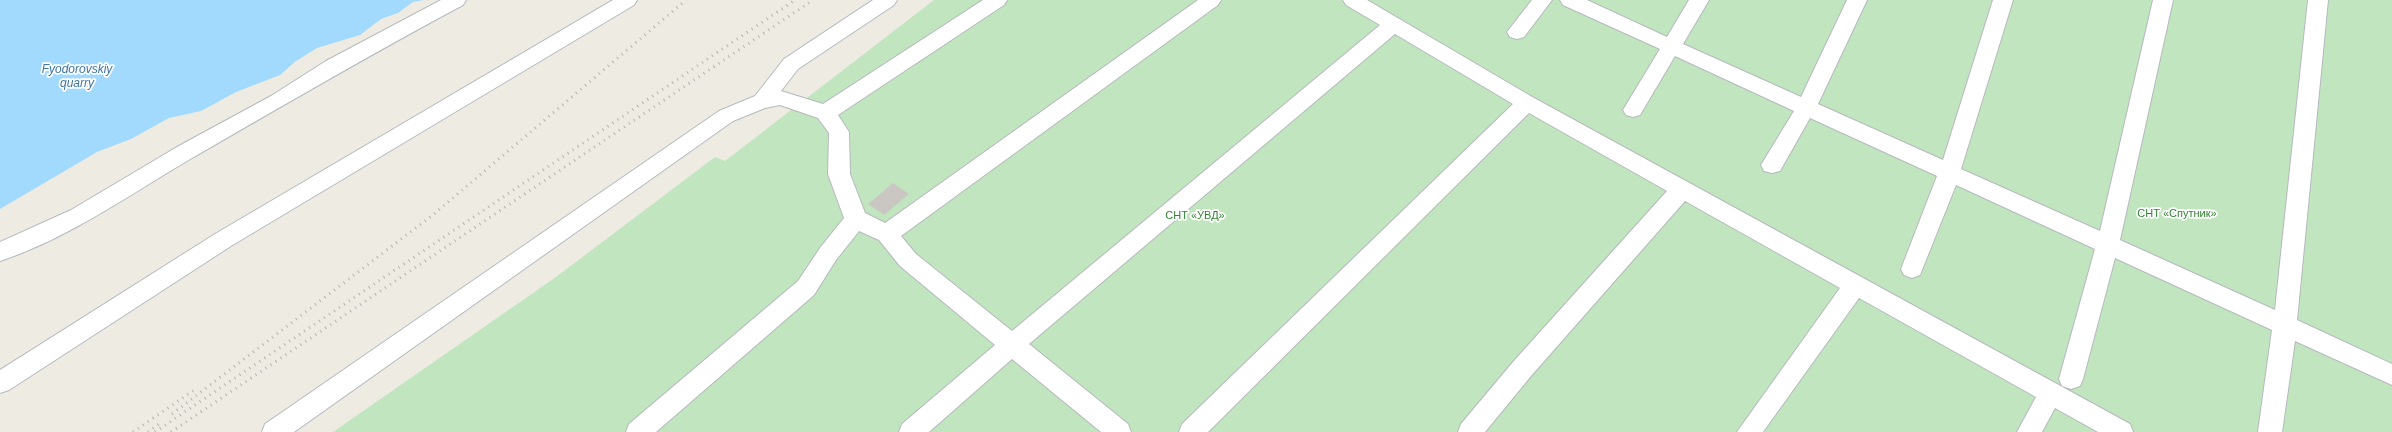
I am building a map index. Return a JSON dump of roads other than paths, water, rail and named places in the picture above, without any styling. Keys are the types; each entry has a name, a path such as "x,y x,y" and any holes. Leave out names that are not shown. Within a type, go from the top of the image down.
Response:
{"street":[{"path":"0,252 79,216 184,153 278,101 352,55 456,0"},
{"path":"0,383 223,240 628,0"},
{"path":"762,101 791,64 886,0"},
{"path":"825,113 997,0"},
{"path":"886,234 1210,0"},
{"path":"1353,0 1526,103 2121,432"},
{"path":"1517,32 1542,0"},
{"path":"1570,0 1949,174 2108,243 2392,375"},
{"path":"1632,110 1699,0"},
{"path":"1772,165 1806,108 1857,0"},
{"path":"1912,269 1949,174 2003,0"},
{"path":"2071,379 2108,243 2163,0"},
{"path":"2270,432 2285,325 2318,0"},
{"path":"911,432 1011,345 1394,24"},
{"path":"274,432 726,116 762,101 781,98 825,113 839,132 839,174 856,219 886,234 908,260 1119,432"},
{"path":"1191,432 1526,103"},
{"path":"1470,432 1527,363 1682,189"},
{"path":"638,432 806,288 828,254 856,219"},
{"path":"1749,432 1855,285"},
{"path":"2029,432 2051,393"}],"water":[{"name":"Fyodorovskiy quarry","path":"0,0 424,0 413,2 398,13 381,19 360,35 317,48 296,61 280,75 236,92 201,111 169,118 131,139 97,152 0,209"}],"railway":[{"path":"172,414 434,214 686,0"},
{"path":"155,432 795,0"},
{"path":"171,432 813,0"},
{"path":"133,432 197,388"},
{"path":"148,432 159,424"}],"park label":[{"name":"СНТ «Спутник»","path":"2177,214"},
{"name":"СНТ «УВД»","path":"1195,216"}]}
